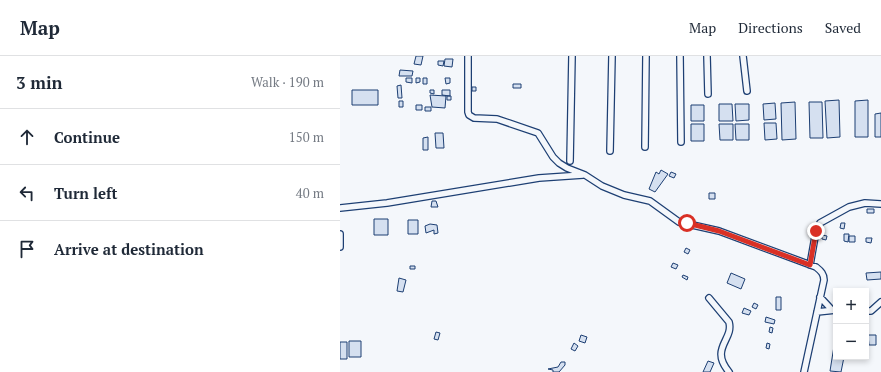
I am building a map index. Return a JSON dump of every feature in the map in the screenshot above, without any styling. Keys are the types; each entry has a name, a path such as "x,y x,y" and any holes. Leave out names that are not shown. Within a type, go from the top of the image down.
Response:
{"street":[{"path":"468,56 469,115 474,118 497,119 538,133 553,158 567,168 585,175 624,195 650,201 679,222 719,231 816,267 824,275 804,372"},
{"path":"570,161 572,56"},
{"path":"610,151 612,56"},
{"path":"645,147 646,56"},
{"path":"680,56 681,142"},
{"path":"708,56 708,94"},
{"path":"743,56 747,91"},
{"path":"340,208 387,203 539,178 585,175"},
{"path":"810,265 816,231 820,223 848,207 865,203 881,204"},
{"path":"340,234 340,247"},
{"path":"820,297 833,309"},
{"path":"709,298 730,326 721,348 721,355 729,372"},
{"path":"869,311 881,302"},
{"path":"817,312 833,310"}],"building":[{"path":"416,56 423,56 421,65 414,64"},
{"path":"445,59 453,59 452,67 444,66"},
{"path":"438,61 444,61 443,66 438,65"},
{"path":"400,70 413,71 412,76 399,76"},
{"path":"406,78 412,78 412,83 406,82"},
{"path":"416,78 420,78 420,82 416,83"},
{"path":"423,78 427,78 427,84 423,84"},
{"path":"445,78 450,78 450,83 446,84"},
{"path":"513,84 521,84 521,88 513,88"},
{"path":"401,85 402,98 398,98 397,86"},
{"path":"472,87 476,87 476,91 472,91"},
{"path":"352,90 378,90 378,105 352,105"},
{"path":"430,90 434,90 434,94 430,93"},
{"path":"442,90 450,90 450,96 442,95"},
{"path":"430,95 446,96 445,108 432,107"},
{"path":"447,96 451,96 451,100 447,100"},
{"path":"839,100 840,137 827,138 825,101"},
{"path":"868,100 868,137 855,137 855,101"},
{"path":"399,101 403,101 403,107 399,107"},
{"path":"795,102 796,139 782,140 781,103"},
{"path":"809,102 822,102 823,138 810,138"},
{"path":"775,103 776,119 764,120 763,104"},
{"path":"719,104 732,104 733,121 719,121"},
{"path":"735,104 749,104 749,120 736,121"},
{"path":"416,105 422,105 422,110 416,110"},
{"path":"691,105 704,105 704,121 691,121"},
{"path":"425,107 431,107 431,111 425,111"},
{"path":"881,113 881,137 875,137 875,114"},
{"path":"764,123 776,123 777,139 765,140"},
{"path":"691,124 704,124 704,141 691,141"},
{"path":"719,124 733,124 733,140 720,140"},
{"path":"735,124 749,124 749,140 736,140"},
{"path":"435,133 443,133 444,148 436,148"},
{"path":"428,137 428,150 423,150 423,138"},
{"path":"661,170 668,174 655,192 649,189 656,172 659,174"},
{"path":"671,172 676,174 674,178 669,176"},
{"path":"709,193 715,193 715,199 709,199"},
{"path":"432,201 436,201 438,207 431,207"},
{"path":"867,209 874,209 874,213 867,213"},
{"path":"374,219 388,219 388,235 374,235"},
{"path":"408,220 418,220 418,234 408,234"},
{"path":"841,223 845,223 844,229 840,228"},
{"path":"430,224 437,225 438,233 434,234 434,230 426,233 425,226"},
{"path":"844,234 849,234 848,242 844,241"},
{"path":"822,235 827,236 826,240 822,239"},
{"path":"849,236 855,236 855,242 849,242"},
{"path":"866,238 872,238 871,243 866,242"},
{"path":"686,248 690,250 688,254 684,252"},
{"path":"673,263 678,265 676,269 671,267"},
{"path":"410,266 415,266 415,269 410,269"},
{"path":"881,272 881,279 867,280 866,273"},
{"path":"731,273 745,279 741,289 727,283"},
{"path":"683,275 688,277 687,280 682,277"},
{"path":"399,278 406,280 403,292 397,291"},
{"path":"776,297 781,297 781,310 776,310"},
{"path":"754,303 758,305 756,309 752,307"},
{"path":"744,308 751,311 749,315 742,313"},
{"path":"766,317 775,320 774,324 765,322"},
{"path":"770,327 773,328 772,333 769,332"},
{"path":"436,332 440,333 438,340 434,339"},
{"path":"581,335 587,337 585,343 579,341"},
{"path":"869,335 876,335 876,345 869,345"},
{"path":"349,341 361,341 361,357 349,357"},
{"path":"340,342 347,342 347,359 340,359"},
{"path":"574,343 578,346 575,351 571,349"},
{"path":"767,343 770,344 769,349 766,348"},
{"path":"833,352 833,360 843,360 841,372 830,371"},
{"path":"708,361 714,363 710,372 703,372"},
{"path":"561,362 565,362 565,365 559,372 553,372 553,370 548,369 558,367"}],"route":[{"path":"687,223 719,231 810,265 816,231"}]}
